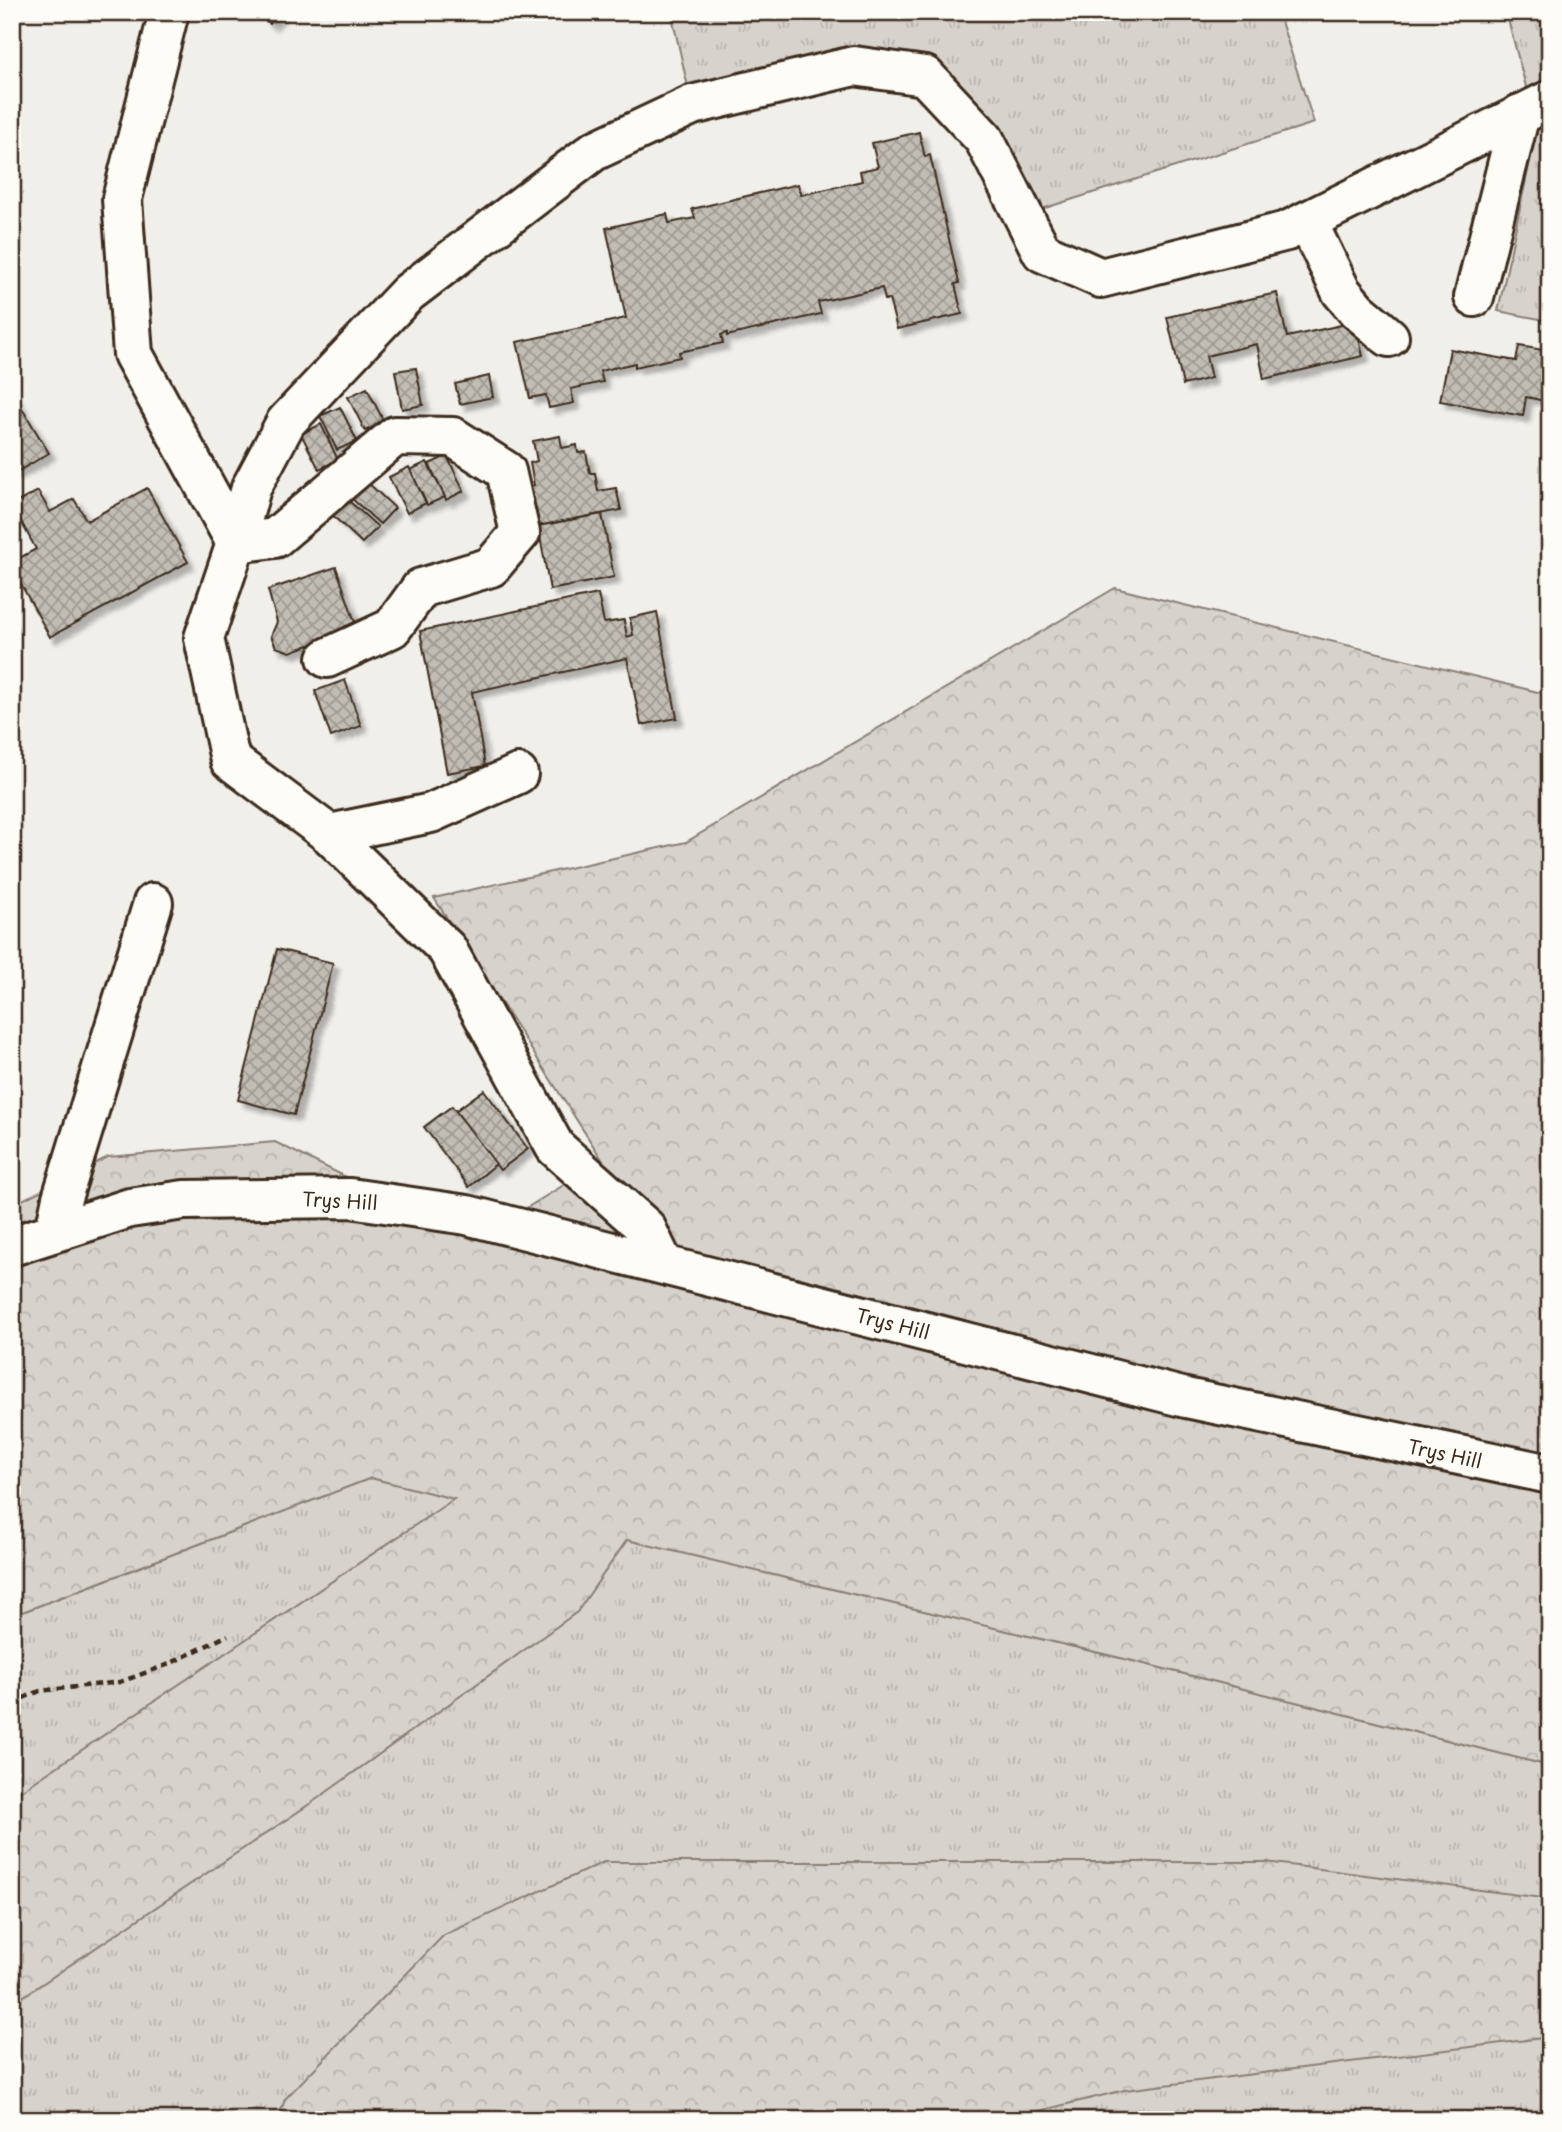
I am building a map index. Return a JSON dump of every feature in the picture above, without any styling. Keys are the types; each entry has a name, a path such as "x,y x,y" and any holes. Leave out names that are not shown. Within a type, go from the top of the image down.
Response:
{"main road":[{"path":"169,12 122,199 133,354 236,543"},
{"path":"663,1264 646,1228 555,1147 447,949 329,834 230,760 204,638 236,543 251,488 286,422 408,293 594,151 692,105 854,66 925,76 984,139 1042,252 1101,278 1287,231 1535,107"},
{"path":"1474,297 1535,107"},
{"path":"1307,221 1341,290 1357,310 1389,337"},
{"path":"236,543 275,538 395,436 453,437 506,471 520,533 491,567 421,588 392,628 327,658"},
{"path":"329,834 431,813 519,774"},
{"path":"55,1231 62,1198 153,903"},
{"name":"Trys Hill","path":"12,1246 130,1208 184,1200 350,1198 467,1214 1186,1398 1545,1474"}],"path":[{"path":"12,1703 40,1691 120,1682 167,1665 228,1635"}],"green space":[{"path":"671,12 1278,12 1314,123 1023,215 925,76 692,105"},
{"path":"1506,12 1550,12 1550,321 1498,311 1537,128"},
{"path":"1115,588 1550,695 1550,1766 1133,1661 627,1540 577,1612 317,1799 12,2004 12,1797 454,1499 371,1478 12,1616 12,1205 108,1157 275,1142 474,1240 603,1161 434,898 686,842"},
{"path":"371,1478 1133,1661 1550,1766 1550,2120 12,2120 12,1616"},
{"path":"604,1862 1266,1862 1550,1899 1550,2037 1125,2090 1002,2120 278,2120 285,2099 444,1935"}],"building":[{"path":"260,12 281,12 270,24"},
{"path":"919,132 925,157 930,155 959,283 955,284 962,314 897,329 889,299 885,300 882,288 818,302 821,314 727,336 727,333 721,335 723,343 679,352 680,357 600,371 603,382 571,389 574,403 549,408 546,395 530,398 517,342 626,318 606,228 667,214 669,223 695,218 692,209 798,184 801,195 862,181 860,171 878,167 872,143"},
{"path":"1277,293 1287,337 1355,322 1363,356 1264,379 1257,344 1206,356 1211,378 1183,385 1167,317"},
{"path":"1519,346 1550,351 1550,375 1545,401 1526,397 1523,416 1440,401 1450,349 1516,361"},
{"path":"416,368 423,405 402,409 395,371"},
{"path":"489,376 493,397 460,404 455,384"},
{"path":"367,388 384,422 365,431 348,397"},
{"path":"15,397 49,453 12,475 12,398"},
{"path":"340,407 357,441 337,450 320,416"},
{"path":"321,424 338,460 319,469 301,434"},
{"path":"560,436 562,448 577,445 578,453 586,452 590,473 595,473 598,491 616,488 621,510 538,526 531,486 534,485 530,463 537,461 533,441"},
{"path":"447,456 464,491 446,500 429,464"},
{"path":"427,462 445,497 427,505 410,470"},
{"path":"409,467 426,503 407,513 389,477"},
{"path":"366,481 395,508 380,524 350,497"},
{"path":"147,488 188,562 50,637 12,568 12,562 36,549 12,505 38,491 50,512 74,499 87,521"},
{"path":"348,500 378,527 362,543 333,516"},
{"path":"602,514 614,577 550,590 538,526"},
{"path":"336,567 357,628 290,652 276,647 271,636 277,622 268,590"},
{"path":"598,594 604,623 624,620 627,637 633,635 630,618 657,612 677,718 641,725 627,658 472,692 485,766 447,773 420,631"},
{"path":"345,680 361,726 331,737 315,691"},
{"path":"277,949 333,963 294,1115 238,1100"},
{"path":"484,1090 528,1149 500,1170 455,1111"},
{"path":"452,1106 496,1164 469,1187 424,1127"}]}
